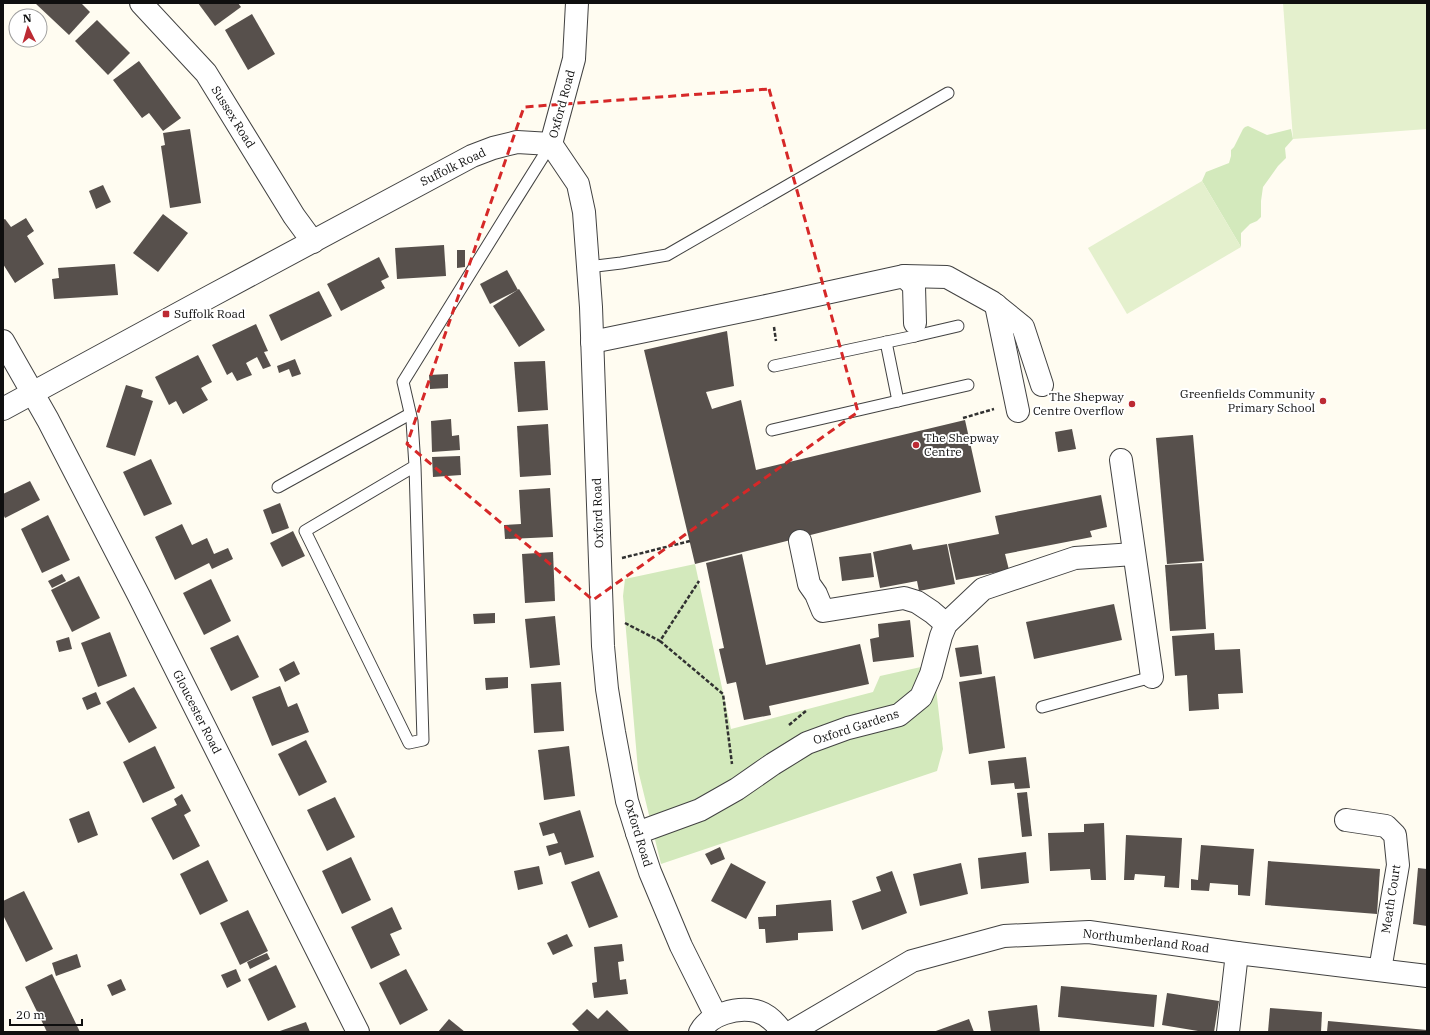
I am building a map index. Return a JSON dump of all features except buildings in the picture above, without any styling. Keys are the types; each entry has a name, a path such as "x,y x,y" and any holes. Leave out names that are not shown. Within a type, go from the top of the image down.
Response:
{"street":[{"name":"Sussex Road","path":"141,3 206,73 294,216 313,242"},
{"name":"Oxford Road","path":"577,3 574,59 551,144 578,184 584,212 592,342 600,563 607,689 620,767 627,801 636,833 672,925 716,1016"},
{"name":"Suffolk Road","path":"3,409 472,156 493,148 517,142 551,144"},
{"path":"592,342 904,276 947,278 996,305 1023,327 1042,385"},
{"path":"904,276 914,286 915,330"},
{"path":"996,305 1017,407"},
{"name":"Gloucester Road","path":"3,341 48,420 138,594 358,1032"},
{"path":"1121,460 1152,677"},
{"path":"800,541 809,584 816,594 823,611 904,598 917,602 946,624"},
{"name":"Oxford Gardens","path":"636,833 700,810 732,792 807,743 848,728 899,715 921,697 931,674 946,624 983,589 1075,558 1134,554"},
{"name":"Meath Court","path":"1346,820 1386,826 1395,834 1398,865 1380,970"},
{"name":"Northumberland Road","path":"791,1032 912,961 1004,936 1089,932 1427,976"},
{"path":"1228,1032 1238,952"},
{"path":"700,1032 716,1016 728,1012 755,1011 766,1016 778,1025 782,1032"}],"lane":[{"path":"588,267 667,255 948,93"},
{"path":"415,466 305,531 409,743 423,740 415,466 412,421 403,382 551,144"},
{"path":"774,366 886,342 915,330 958,326"},
{"path":"886,342 898,401"},
{"path":"772,430 968,385"},
{"path":"278,486 410,414"},
{"path":"1042,706 1152,677"}],"path":[{"path":"963,418 1017,407"},
{"path":"600,563 690,541"},
{"path":"660,641 699,581"},
{"path":"625,623 660,641 723,694 733,771 732,792"}],"highlighted area":[{"path":"769,89 858,412 593,600 407,444 524,107"}],"green space":[{"path":"1283,3 1427,3 1427,129 1293,139"},
{"path":"1248,126 1267,135 1291,129 1293,139 1285,148 1286,158 1278,166 1263,187 1261,217 1257,221 1250,224 1241,233 1241,247 1202,181 1206,172 1229,163 1231,150 1243,129"},
{"path":"1202,181 1241,247 1127,314 1088,248"},
{"path":"695,564 731,729 873,692 880,676 921,667 935,680 943,749 937,771 661,864 638,770 623,596 625,579"}],"place":[{"name":"Suffolk Road","path":"166,314"},
{"name":"Greenfields Community Primary School","path":"1323,401"},
{"name":"The Shepway Centre Overflow","path":"1132,404"},
{"name":"The Shepway Centre","path":"916,445"}]}
